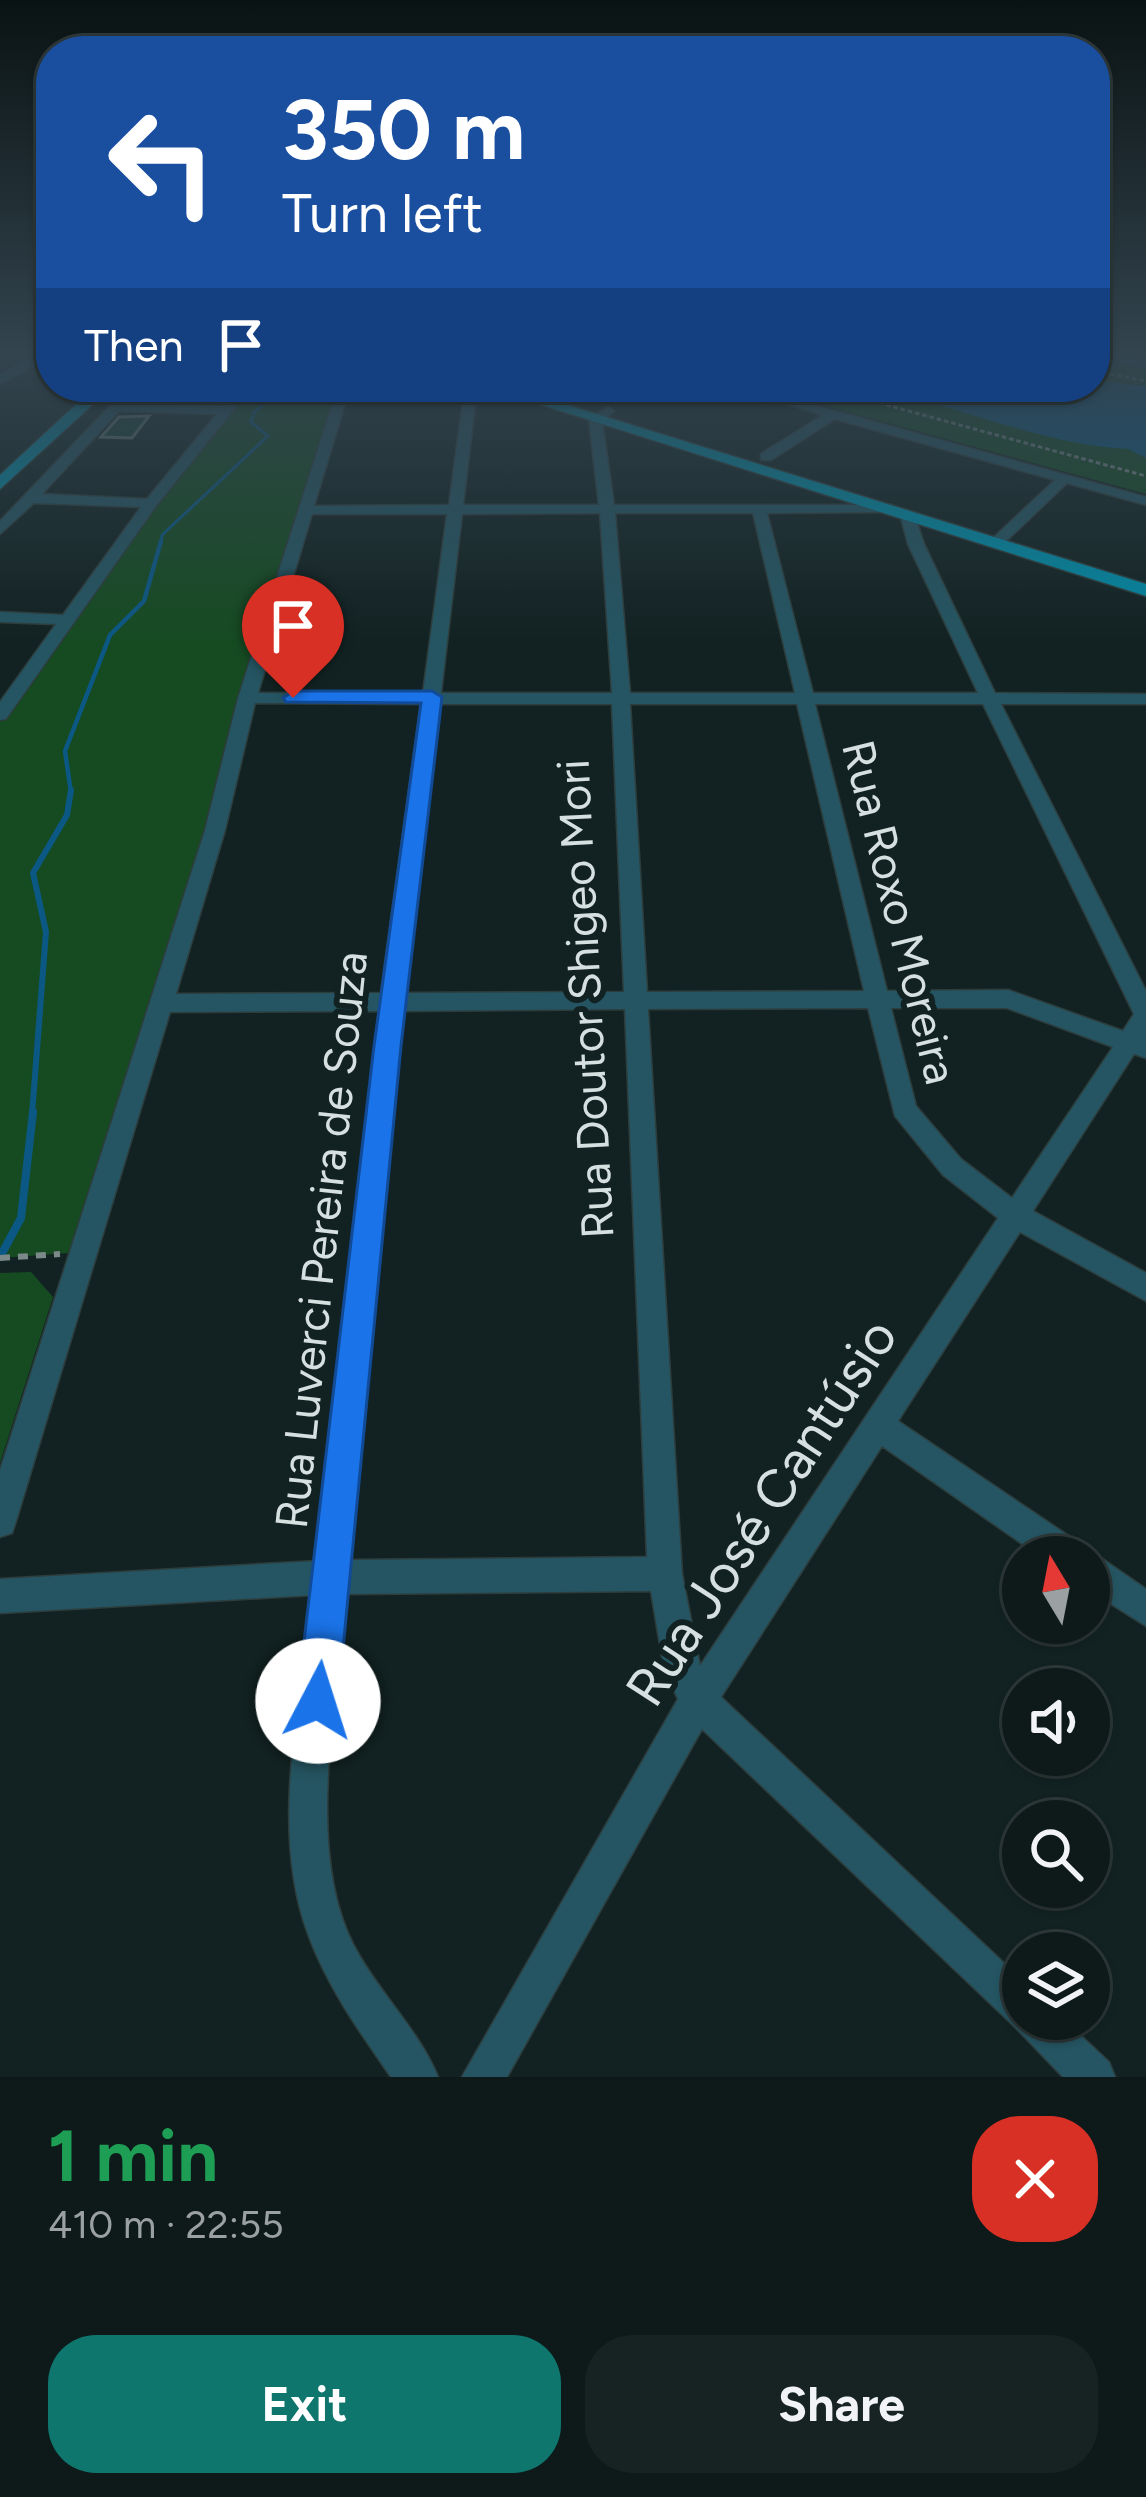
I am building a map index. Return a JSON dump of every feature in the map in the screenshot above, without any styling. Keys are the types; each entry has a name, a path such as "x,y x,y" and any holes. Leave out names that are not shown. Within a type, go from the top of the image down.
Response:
{"main road":[{"path":"0,484 39,448"},
{"path":"688,448 950,528 1004,536 1146,572"},
{"path":"720,448 766,457 1004,536 1146,590"}],"street":[{"path":"0,530 74,448"},
{"path":"0,716 194,448"},
{"path":"0,1521 215,830 247,698 327,448"},
{"name":"Rua Luverci Pereira de Souza","path":"417,2077 337,1964 321,1924 308,1865 306,1825 392,1001 464,448"},
{"name":"Rua Doutor Shigeo Mori","path":"602,448 621,698 665,1574 682,1670 698,1700"},
{"path":"766,457 780,448"},
{"path":"953,448 1146,501"},
{"path":"1004,536 1064,478"},
{"path":"796,508 824,501 823,488"},
{"path":"28,498 151,502"},
{"name":"Rua Roxo Moreira","path":"759,508 904,1109 925,1144 1016,1215 1146,1288"},
{"path":"310,510 887,508"},
{"path":"907,514 916,544 1142,1030"},
{"path":"916,544 927,532 950,528"},
{"path":"0,617 68,620"},
{"path":"247,698 1146,699"},
{"path":"160,1003 875,1004 1008,999 1142,1030"},
{"name":"Rua José Cantúsio","path":"483,2077 698,1700 876,1424 1142,1030"},
{"path":"876,1424 1039,1536"},
{"path":"0,1596 329,1577 665,1574"},
{"path":"1110,1584 1146,1609"},
{"path":"698,1700 1002,1989"},
{"path":"1056,2040 1094,2077"}],"path":[{"path":"1034,448 1146,476"},
{"path":"0,1258 46,1255"}],"green space":[{"path":"198,448 321,448 83,1252 0,1258 0,715 151,503"},
{"path":"978,448 1146,448 1146,494"},
{"path":"31,1272 53,1297 0,1463 0,1273"}],"water":[{"path":"1119,448 1146,448 1146,458"}],"waterway":[{"path":"161,544 162,535 255,448"},
{"path":"71,791 65,751 110,635 144,601 161,541"},
{"path":"32,1115 46,932 33,873 67,815 71,791"},
{"path":"0,1257 21,1218 33,1112"}],"route":[{"path":"293,698 432,697 387,1046 318,1701"}]}
